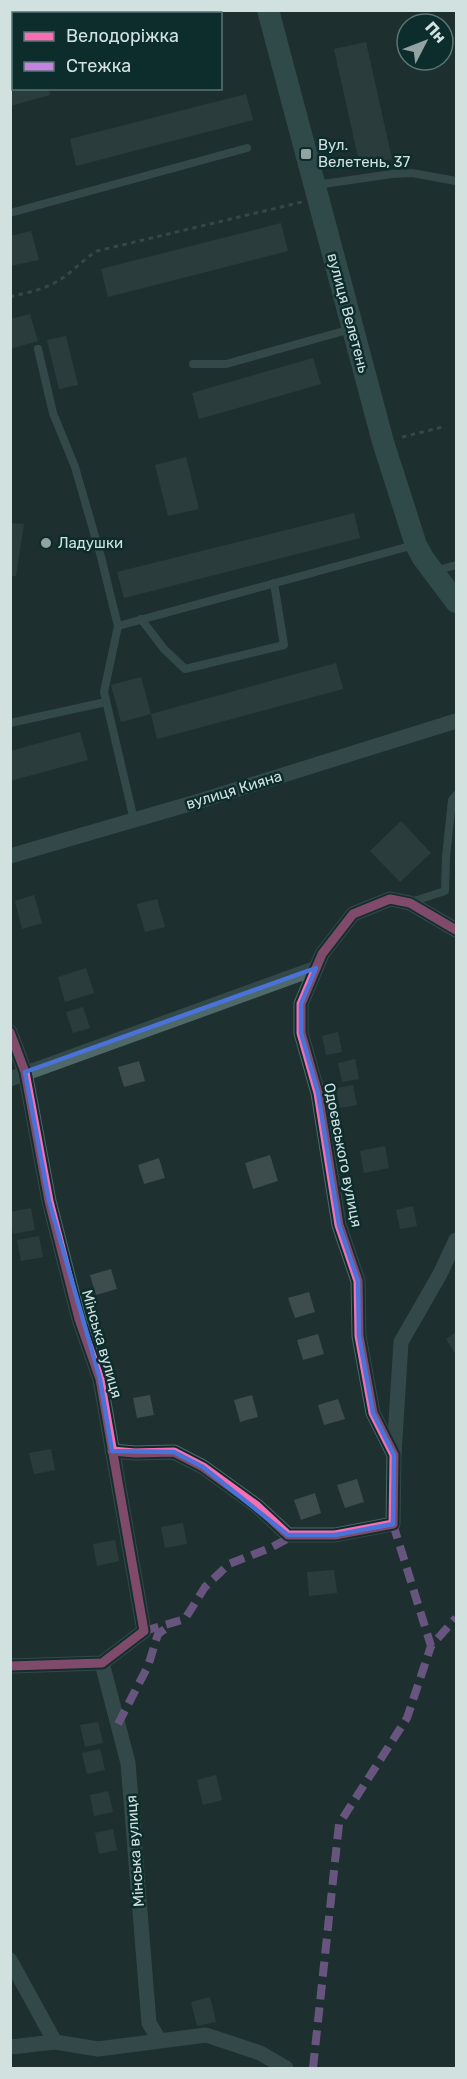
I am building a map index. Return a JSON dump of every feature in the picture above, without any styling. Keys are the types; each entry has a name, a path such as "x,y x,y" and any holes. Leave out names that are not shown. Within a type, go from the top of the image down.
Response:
{"street":[{"name":"вулиця Велетень","path":"268,10 383,442 416,545 432,571 456,602"},
{"name":"вулиця Кияна","path":"10,856 456,721"},
{"name":"Одоєвського вулиця","path":"112,1451 174,1452 203,1467 257,1506 288,1534 335,1535 393,1524 394,1455 373,1413 359,1336 358,1281 339,1225 318,1094 301,1033 301,1004 322,954 353,914 390,899 410,903 456,930"},
{"path":"10,1079 316,968"},
{"name":"Мінська вулиця","path":"10,1032 25,1072 49,1201 79,1319 100,1379 144,1631 102,1663 128,1763 149,2024 159,2040"},
{"path":"394,1455 401,1342 440,1274 456,1240"},
{"path":"10,1666 102,1663"},
{"path":"10,1960 55,2042"},
{"path":"10,2047 55,2042 98,2049 206,2035 260,2053 286,2068"}],"lane":[{"path":"10,213 248,148"},
{"path":"316,192 392,174 412,173 456,181"},
{"path":"193,364 226,364 352,328"},
{"path":"38,349 53,412 75,467 101,556 118,626 105,682 106,702 134,820"},
{"path":"118,626 416,545"},
{"path":"432,571 456,565"},
{"path":"141,619 164,649 185,669 284,645 274,583"},
{"path":"10,723 106,702"},
{"path":"410,903 445,891 452,800 456,795"}],"path":[{"path":"10,297 54,284 83,260 98,251 316,192"},
{"path":"383,442 443,427"}],"highlighted area":[{"path":"316,968 301,1004 301,1033 318,1093 339,1225 358,1281 359,1336 373,1413 394,1455 393,1524 335,1535 288,1535 203,1467 174,1452 112,1451 100,1379 49,1201 25,1072"}],"building":[{"path":"366,42 392,159 360,166 334,49"},
{"path":"10,76 12,76 12,90 49,90 50,95 10,106"},
{"path":"246,94 253,120 76,166 70,139"},
{"path":"281,223 288,251 108,297 101,269"},
{"path":"31,231 39,260 10,266 10,236"},
{"path":"30,314 38,341 10,349 10,319"},
{"path":"66,336 78,385 59,389 47,340"},
{"path":"313,358 321,384 199,419 192,393"},
{"path":"186,457 199,509 168,516 155,465"},
{"path":"354,513 360,538 124,598 117,572"},
{"path":"10,523 24,524 16,576 10,576"},
{"path":"336,663 343,689 157,739 151,714"},
{"path":"141,677 151,714 121,722 111,685"},
{"path":"80,732 88,760 10,781 10,751"},
{"path":"401,821 431,853 400,882 370,851"},
{"path":"34,895 42,923 22,929 15,901"},
{"path":"157,899 165,927 145,932 137,904"},
{"path":"86,968 94,993 65,1002 58,977"},
{"path":"83,1007 90,1028 73,1033 66,1012"},
{"path":"338,1032 342,1052 326,1055 322,1036"},
{"path":"355,1059 359,1079 342,1082 338,1063"},
{"path":"139,1061 145,1081 124,1087 118,1067"},
{"path":"353,1085 357,1105 340,1108 336,1088"},
{"path":"385,1146 389,1168 364,1173 360,1151"},
{"path":"270,1155 278,1181 253,1189 245,1163"},
{"path":"159,1158 165,1178 144,1184 138,1165"},
{"path":"413,1206 417,1226 400,1229 396,1210"},
{"path":"31,1208 35,1230 13,1234 10,1212"},
{"path":"39,1236 43,1257 21,1261 17,1240"},
{"path":"111,1269 117,1289 96,1295 90,1275"},
{"path":"309,1292 315,1312 295,1318 288,1298"},
{"path":"456,1332 456,1355 446,1339"},
{"path":"318,1334 324,1354 303,1360 297,1340"},
{"path":"150,1395 154,1415 137,1418 133,1398"},
{"path":"252,1395 258,1417 240,1422 234,1400"},
{"path":"338,1399 345,1419 324,1425 318,1405"},
{"path":"51,1449 55,1470 34,1474 29,1453"},
{"path":"357,1479 364,1502 345,1508 337,1485"},
{"path":"315,1493 321,1513 301,1520 294,1500"},
{"path":"183,1523 187,1544 165,1548 161,1527"},
{"path":"115,1540 119,1561 97,1566 93,1544"},
{"path":"334,1570 337,1593 309,1596 307,1572"},
{"path":"98,1722 103,1743 85,1747 80,1725"},
{"path":"100,1749 105,1770 87,1774 82,1753"},
{"path":"216,1775 222,1800 203,1805 197,1780"},
{"path":"108,1791 113,1812 94,1816 90,1795"},
{"path":"113,1829 117,1850 99,1854 95,1833"},
{"path":"210,1997 216,2022 197,2026 191,2002"}],"marked path":[{"path":"393,1524 431,1646 456,1618"},
{"path":"144,1631 185,1619 205,1587 229,1564 293,1536"},
{"path":"118,1724 148,1666 158,1634 169,1626"},
{"path":"313,2068 339,1824 407,1718 431,1646"}],"cycle path":[{"path":"112,1451 174,1452 203,1467 257,1506 288,1535 335,1535 393,1524 394,1455 373,1413 359,1336 358,1281 339,1225 318,1093 301,1033 301,1004 322,954 353,914 390,899 410,903 456,930"},
{"path":"10,1032 25,1072 49,1201 79,1319 100,1379 144,1631 102,1663 10,1666"}],"place":[{"name":"Вул. Велетень, 37","path":"306,154"},
{"name":"Ладушки","path":"46,543"}]}
